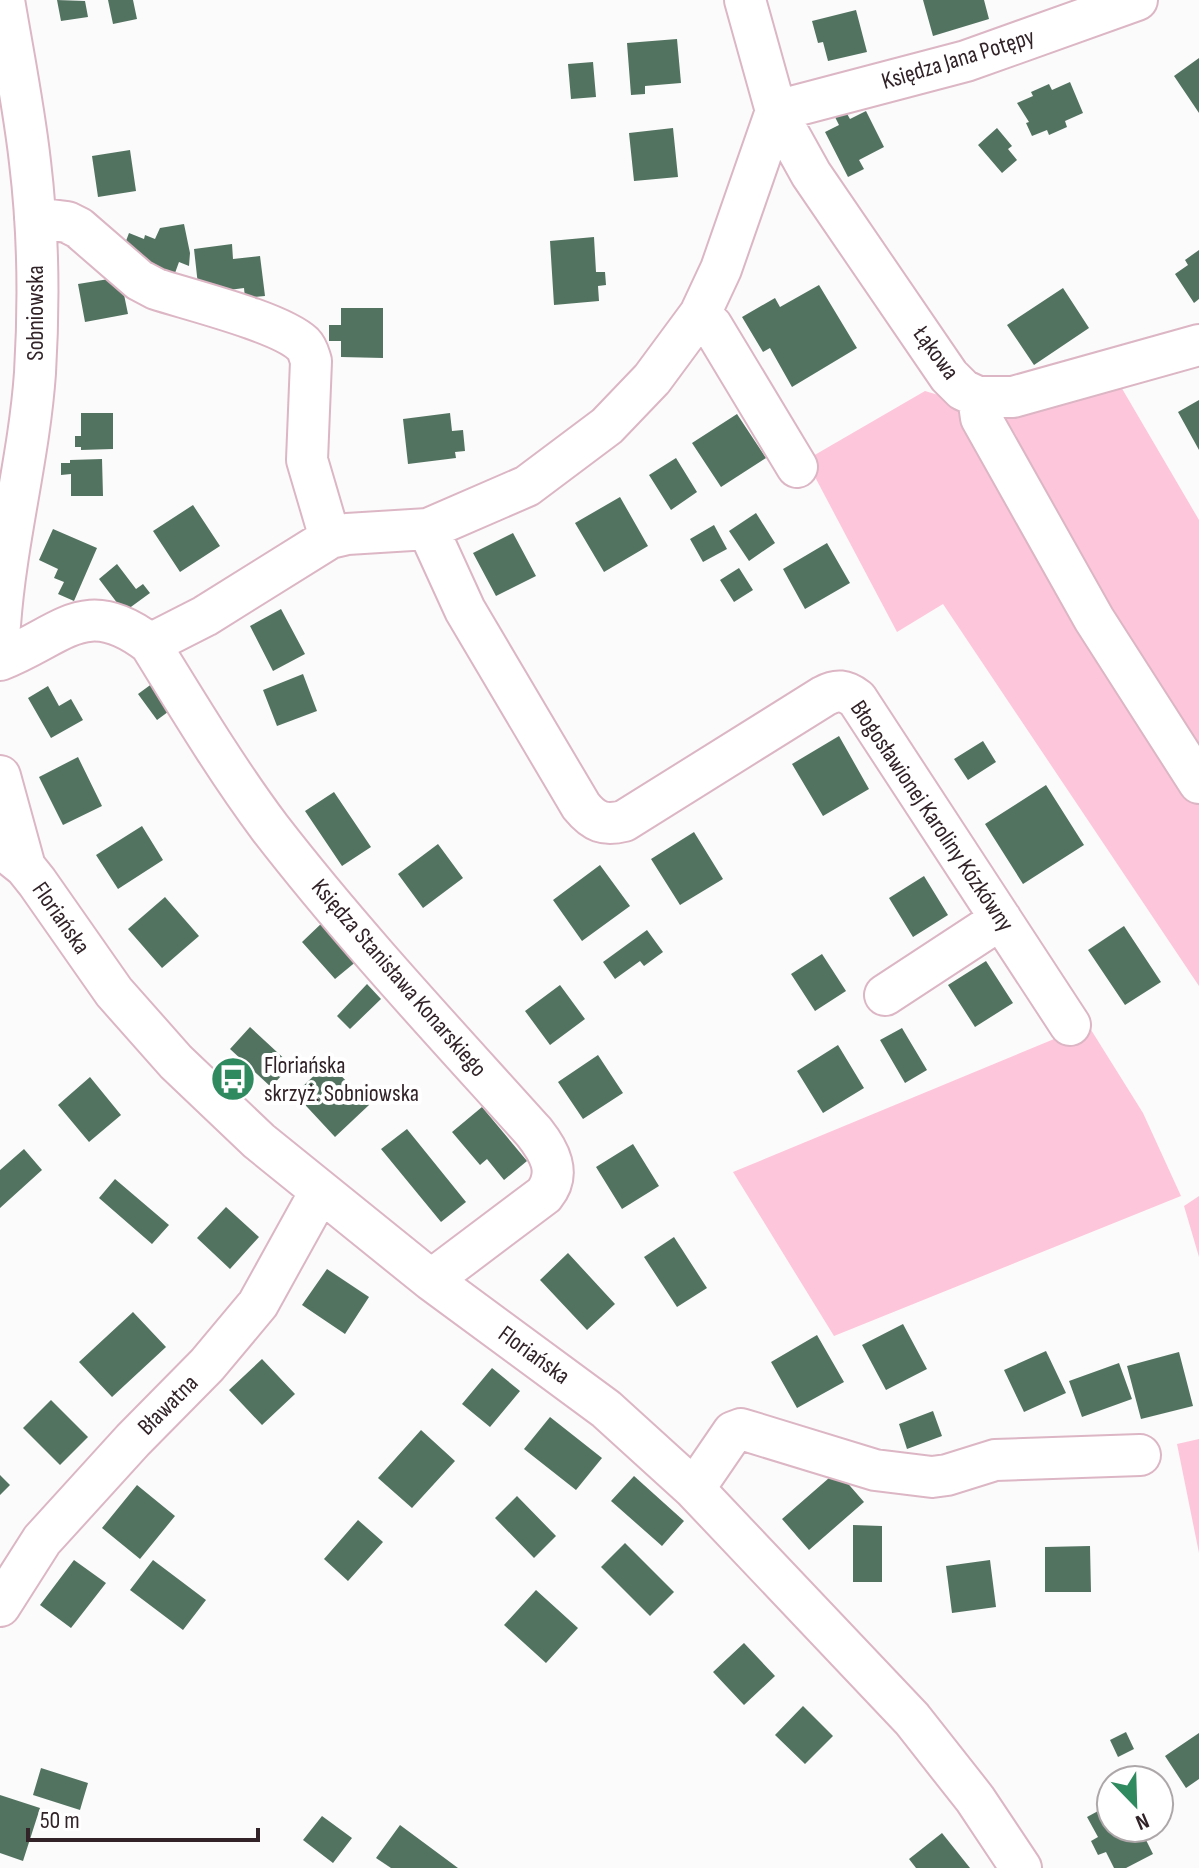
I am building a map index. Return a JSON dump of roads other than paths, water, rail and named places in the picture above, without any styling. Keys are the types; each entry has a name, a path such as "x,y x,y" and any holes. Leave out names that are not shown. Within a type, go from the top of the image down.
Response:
{"street":[{"name":"Sobniowska","path":"0,625 8,554 26,460 35,371 35,218 30,160 4,0"},
{"path":"150,644 205,616 330,538 347,534 428,529 527,486 607,426 652,379 700,314 721,269 776,111 745,0"},
{"name":"Księdza Jana Potępy","path":"776,111 966,61 1137,0"},
{"name":"Łąkowa","path":"776,111 811,174 949,376 963,390 978,397 1013,397 1199,345"},
{"path":"35,218 67,222 79,228 139,280 156,289 271,326 301,343 311,361 307,460 330,538"},
{"path":"700,314 712,326 797,467"},
{"path":"978,397 981,418 1087,606 1199,783"},
{"name":"Błogosławionej Karoliny Kózkówny","path":"428,529 465,610 581,806 599,823 610,825 640,813 824,696 840,690 857,699 1070,1025"},
{"name":"Księdza Stanisława Konarskiego","path":"0,660 85,620 119,624 150,644 212,745 270,828 357,934 534,1132 551,1159 553,1180 544,1195 431,1280"},
{"name":"Floriańska","path":"0,776 12,857 114,992 167,1053 259,1141 320,1192 431,1280 606,1409 694,1489 912,1719 975,1799 1021,1868"},
{"path":"885,995 1001,919"},
{"name":"Bławatna","path":"0,1606 42,1540 207,1365 258,1304 320,1192"},
{"path":"694,1489 733,1432 741,1429 875,1470 932,1477 995,1460 1140,1455"}],"place":[{"name":"Floriańska skrzyż. Sobniowska","path":"233,1079"}]}
